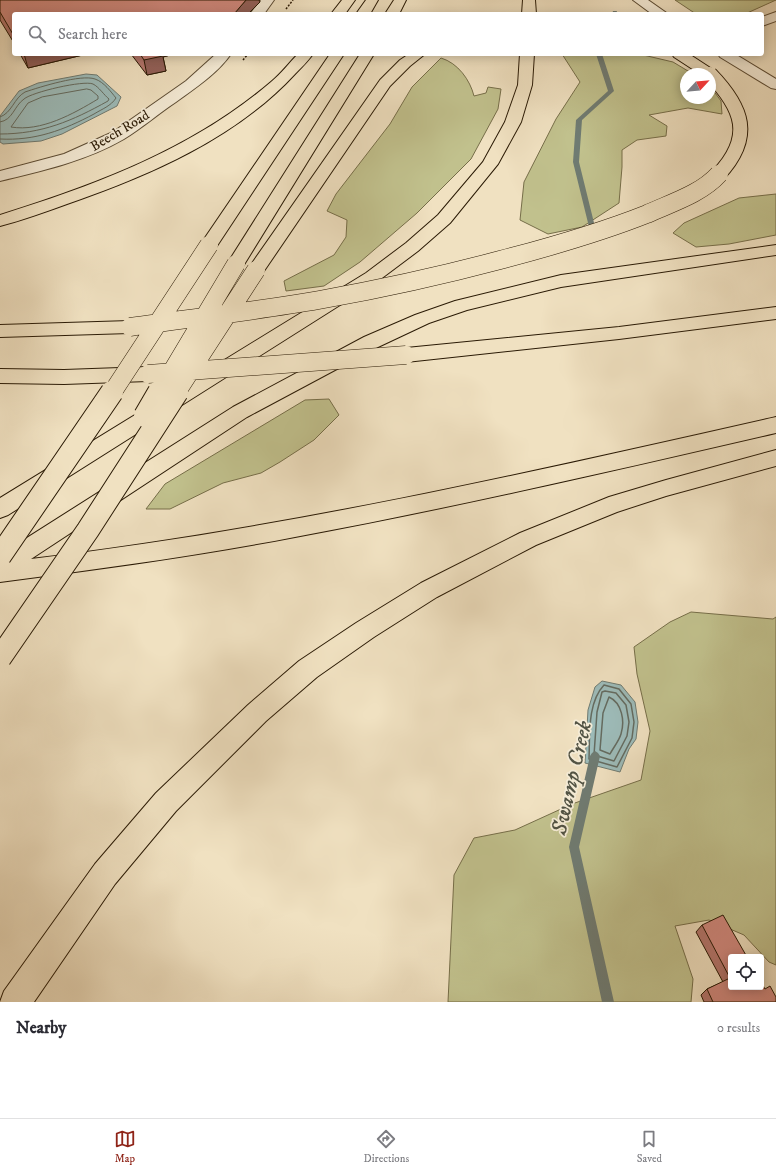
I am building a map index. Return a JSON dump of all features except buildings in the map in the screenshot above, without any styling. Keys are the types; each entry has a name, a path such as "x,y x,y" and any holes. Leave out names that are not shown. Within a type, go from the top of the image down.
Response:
{"highway":[{"path":"340,12 349,0"},
{"path":"364,12 372,0"},
{"path":"393,12 400,0"},
{"path":"528,0 529,12"},
{"path":"0,221 75,196 122,178 188,145 224,124 259,100 284,79 304,56"},
{"path":"0,556 100,411 336,56"},
{"path":"0,657 236,264 366,56"},
{"path":"0,657 92,524 256,270 385,83 404,63 415,56"},
{"path":"0,509 372,277 422,238 444,219 490,164 513,122 525,85 527,56"},
{"path":"681,56 700,68"},
{"path":"0,331 130,327 258,310 318,300 459,271 608,229 689,195 712,181 726,167 734,156 740,142 740,116 728,92 716,80"},
{"path":"0,567 240,412 371,342 422,319 462,305 561,281 776,250"},
{"path":"0,376 64,377 148,374 406,355 619,334 776,313"},
{"path":"0,572 134,554 358,517 776,425"},
{"path":"15,1002 105,874 166,802 257,712 308,669 365,630 429,590 534,536 609,506 666,488 776,458"}],"street":[{"path":"259,12 268,0"},
{"path":"639,0 658,12"},
{"path":"764,21 776,16"},
{"name":"Beech Road","path":"0,176 59,161 88,151 111,140 187,87 222,56"},
{"path":"728,56 776,85"}],"path":[{"path":"285,9 293,0"}],"green space":[{"path":"675,0 776,0 749,12 693,12"},
{"path":"563,56 648,56 673,62 683,68 680,68 680,104 716,104 716,94 721,101 722,114 688,108 649,115 667,126 666,136 637,140 622,150 619,203 582,227 548,234 520,220 524,182 556,119 580,82"},
{"path":"441,58 447,60 458,68 470,84 474,96 486,93 488,87 501,89 498,109 471,159 417,213 360,262 324,286 286,291 284,281 334,255 346,237 347,220 327,211 336,194 390,124 412,87"},
{"path":"776,194 776,235 729,244 696,247 673,233 684,223 739,198"},
{"path":"329,399 339,415 314,440 280,462 261,473 223,483 170,509 146,509 165,484 305,400"},
{"path":"691,612 773,619 776,617 776,965 769,962 764,957 764,954 762,954 744,935 709,920 675,926 693,979 691,1002 448,1002 454,875 474,838 515,830 572,804 641,780 650,731 637,674 634,647 670,622"}],"water":[{"path":"86,74 97,75 121,97 117,106 62,134 41,141 3,144 0,142 0,116 19,91 38,83"},
{"path":"602,681 621,685 635,702 638,722 636,739 629,749 620,772 585,763 588,710 595,687"}],"waterway":[{"name":"Swamp Creek","path":"594,235 576,162 579,120 611,91 600,56"},
{"name":"Swamp Creek","path":"595,756 574,847 608,1002"}]}
